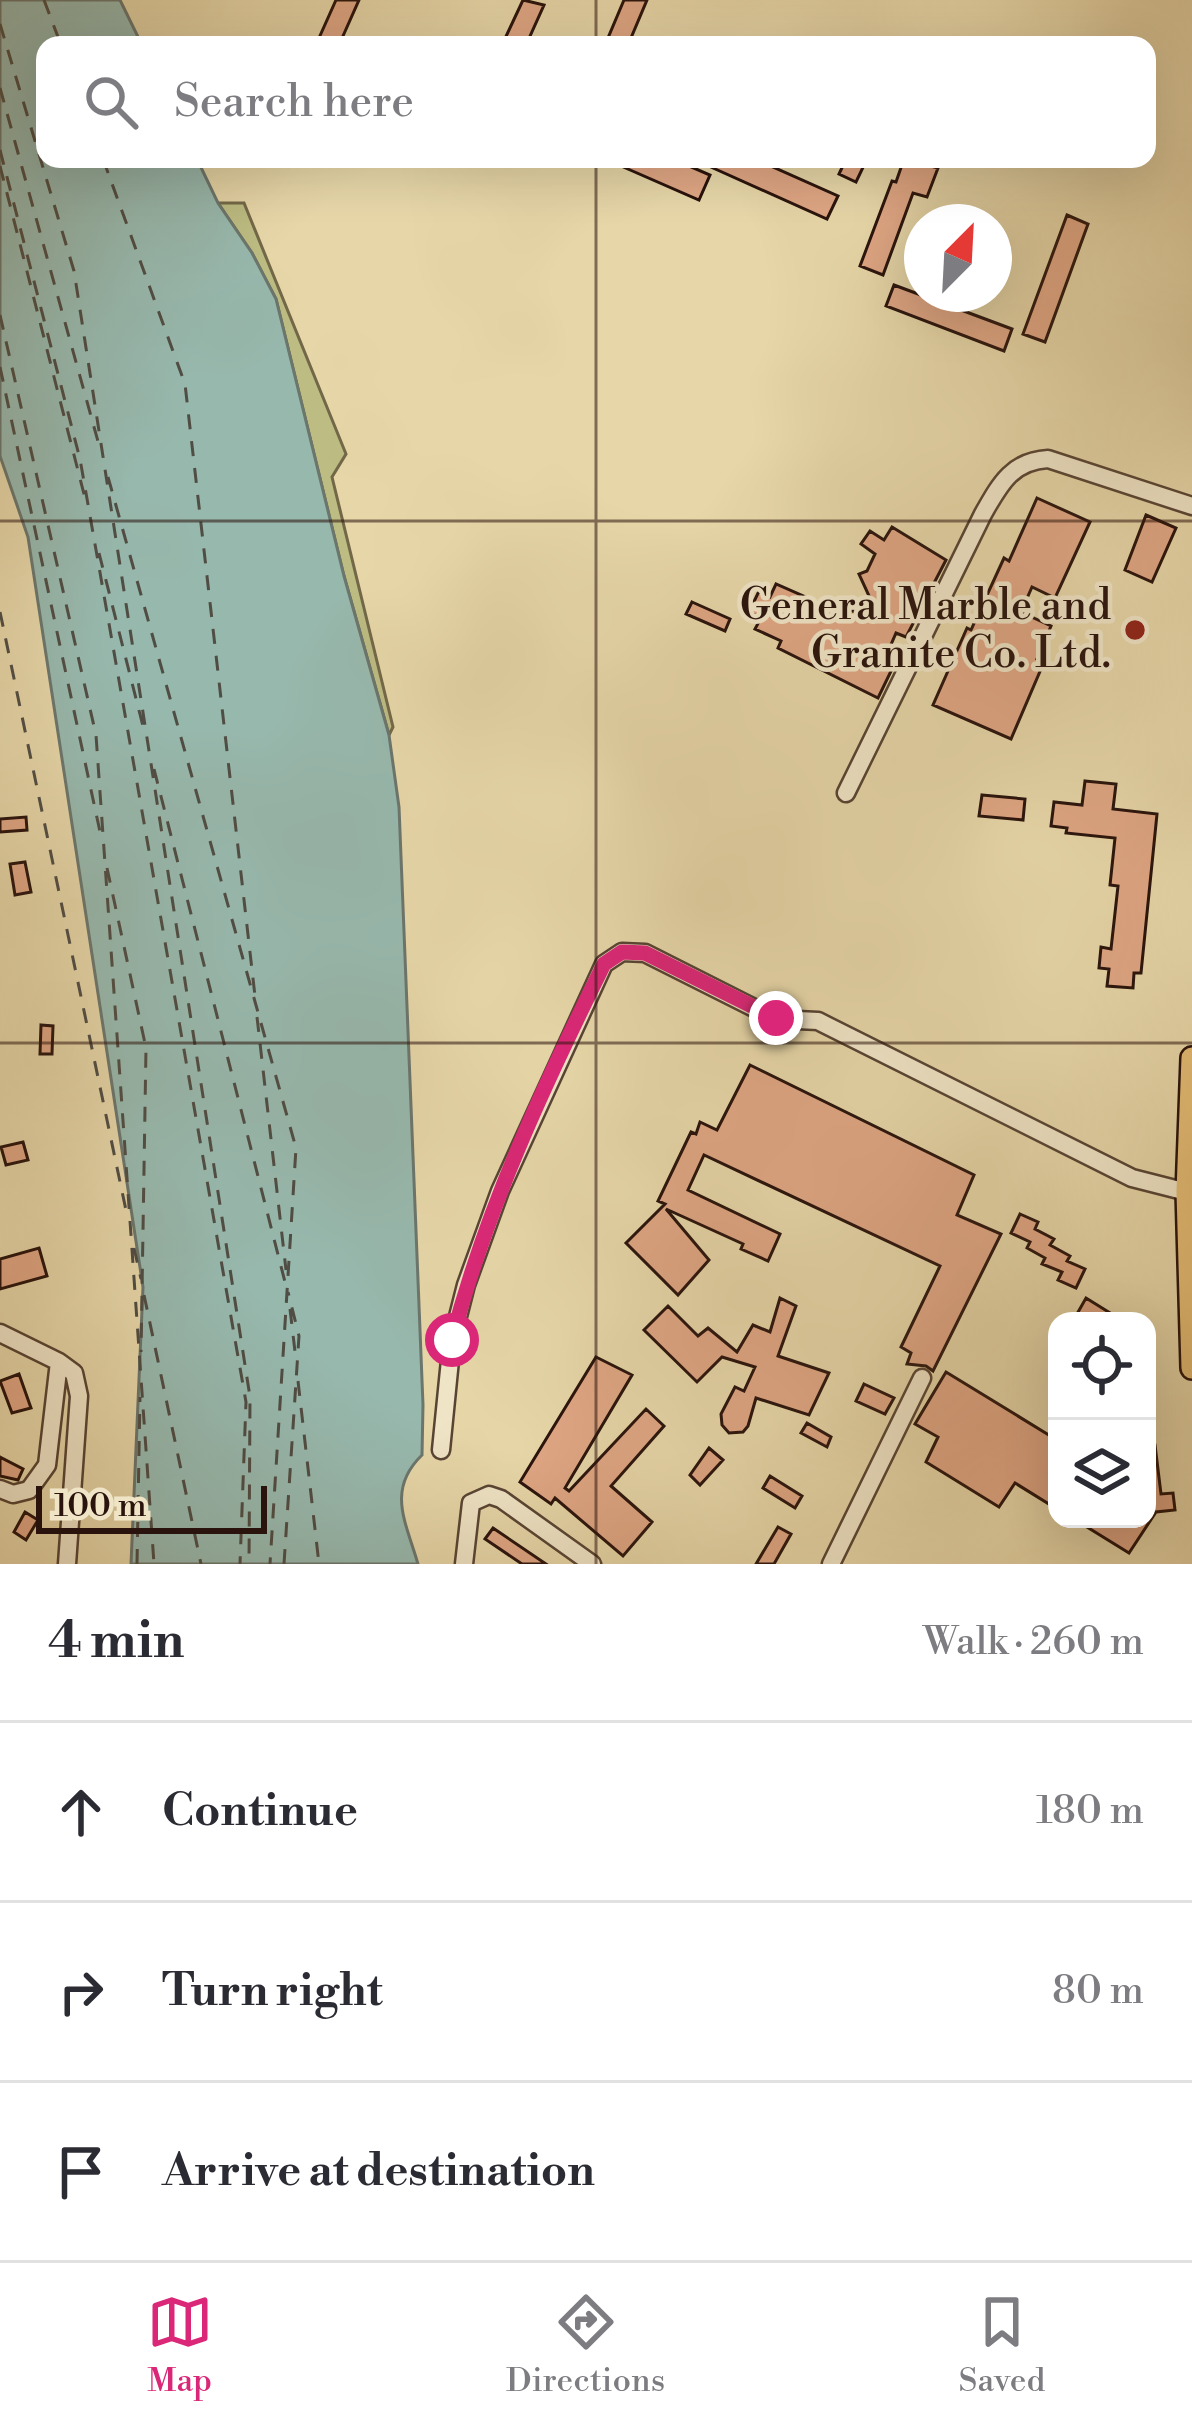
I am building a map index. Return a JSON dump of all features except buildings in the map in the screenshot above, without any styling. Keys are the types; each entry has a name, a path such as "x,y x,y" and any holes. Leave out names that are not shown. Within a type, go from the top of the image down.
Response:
{"main road":[{"path":"1192,1058 1187,1192 1192,1368"}],"street":[{"path":"846,793 983,514 1001,482 1017,467 1048,459 1192,506"},
{"path":"441,1450 452,1340 500,1190 604,964 622,952 645,953 776,1018 818,1021 1132,1178 1187,1192"},
{"path":"0,1333 74,1373 79,1396 67,1564"},
{"path":"0,1489 13,1494 29,1490 47,1465 59,1362"},
{"path":"830,1564 922,1378"},
{"path":"464,1564 471,1503 489,1495 501,1498 592,1564"}],"green space":[{"path":"218,203 244,203 346,454 332,477 393,727 389,735 344,576 276,299"}],"water":[{"path":"0,0 120,0 138,36 36,36 36,168 201,168 276,299 344,576 389,735 399,807 423,1405 422,1455 404,1481 402,1507 418,1564 131,1564 143,1287 28,537 0,456"}],"ferry route":[{"path":"44,0 58,36"},
{"path":"0,24 36,144"},
{"path":"0,88 99,445"},
{"path":"0,150 80,459 246,1402 240,1564"},
{"path":"0,166 85,498"},
{"path":"43,168 74,271 250,1397 249,1564"},
{"path":"106,168 185,384 255,996"},
{"path":"0,315 96,735 154,1564"},
{"path":"0,367 102,841"},
{"path":"108,477 296,1148 270,1564"},
{"path":"99,553 144,730"},
{"path":"0,612 127,1215"},
{"path":"154,769 285,1282"},
{"path":"107,868 146,1048 141,1352"},
{"path":"257,1017 286,1270"},
{"path":"134,1248 141,1279"},
{"path":"284,1564 299,1336 288,1292"},
{"path":"144,1295 201,1564"},
{"path":"290,1309 296,1360"},
{"path":"298,1381 319,1564"},
{"path":"137,1564 140,1397"}],"place":[{"name":"General Marble and Granite Co. Ltd.","path":"1135,630"}],"route":[{"path":"452,1340 500,1190 604,964 622,952 645,953 776,1018"}]}
